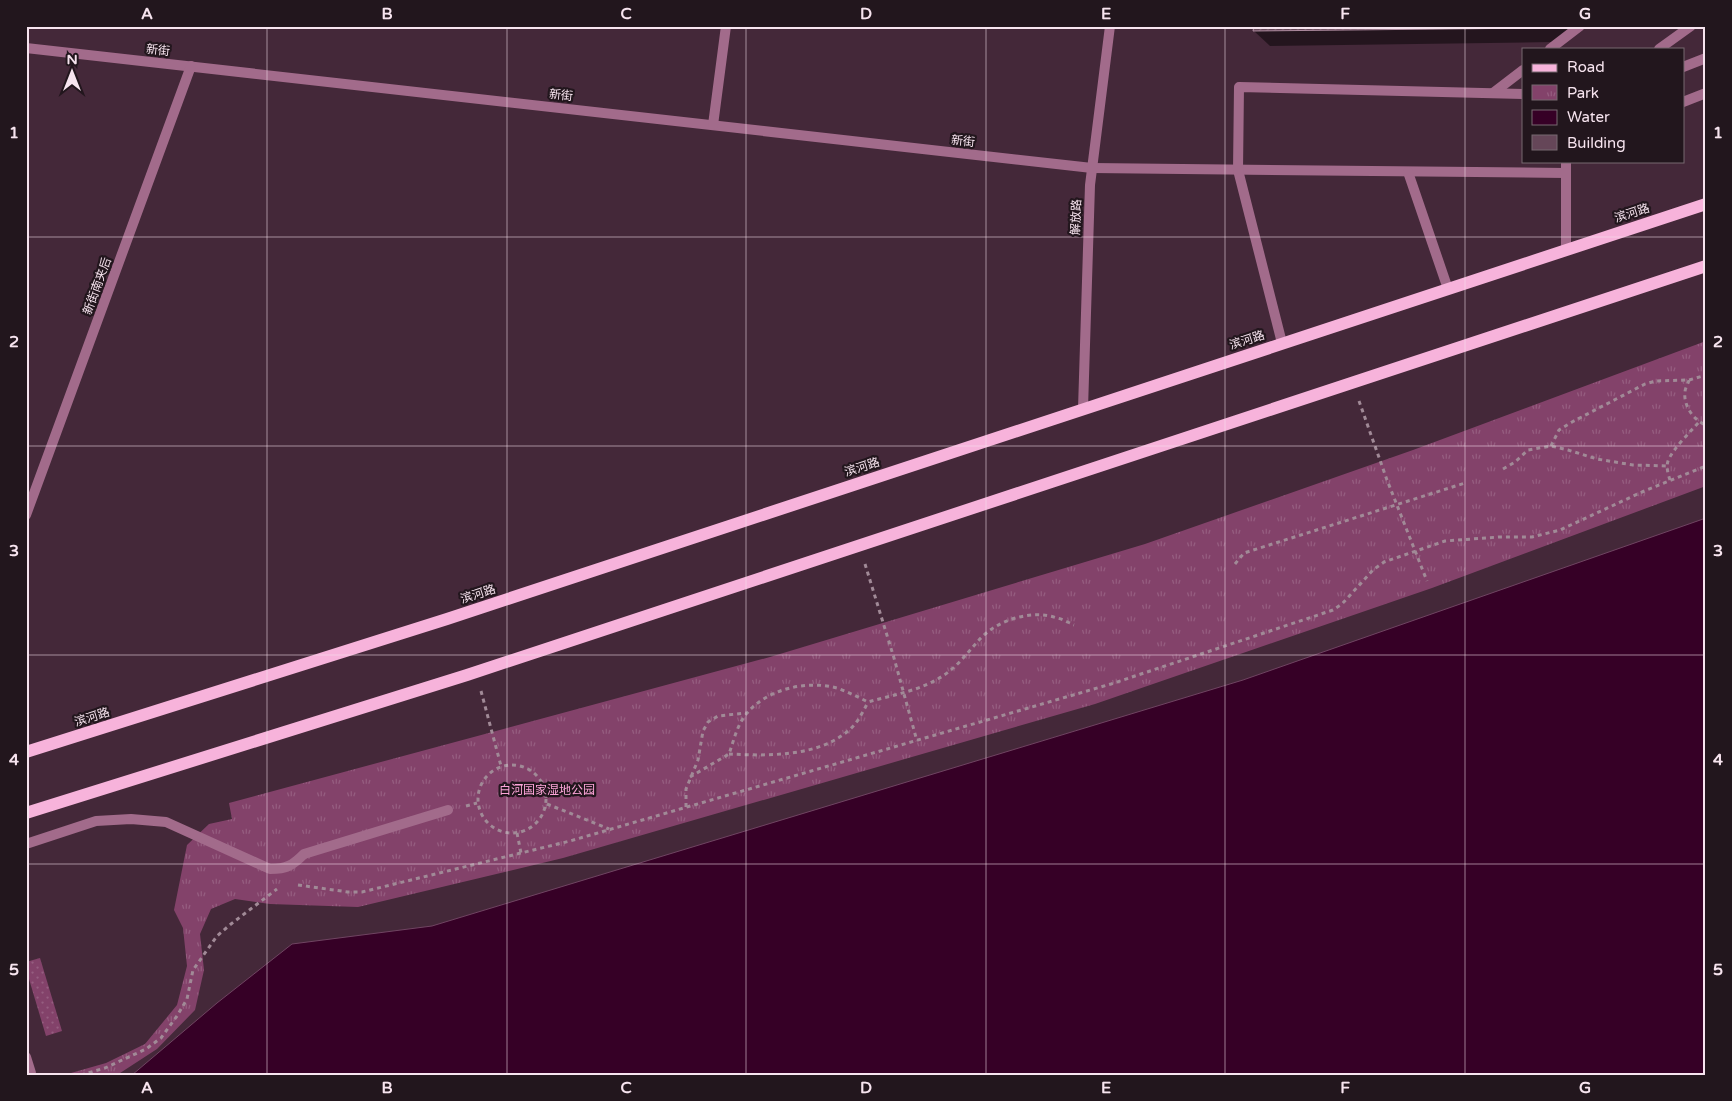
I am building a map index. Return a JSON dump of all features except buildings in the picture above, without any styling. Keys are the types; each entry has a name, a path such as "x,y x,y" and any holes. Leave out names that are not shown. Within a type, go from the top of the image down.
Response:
{"main road":[{"name":"滨河路","path":"26,752 447,619 1706,204"},
{"path":"26,813 476,671 1706,266"}],"street":[{"path":"713,125 726,26"},
{"name":"解放路","path":"1082,409 1090,184 1110,26"},
{"path":"1551,48 1580,26"},
{"path":"1660,48 1691,26"},
{"name":"新街","path":"26,48 1092,168 1566,173"},
{"path":"1684,67 1706,58"},
{"name":"新街南夹后","path":"26,515 191,66"},
{"path":"1493,93 1522,71"},
{"path":"1282,343 1238,170 1239,88 1522,94"},
{"path":"1684,102 1706,93"},
{"path":"1566,162 1566,250"},
{"path":"1408,172 1430,242 1448,289"},
{"path":"26,844 96,821 131,819 166,822 270,869 283,869 295,863 304,854 448,810"},
{"path":"26,1058 31,1073"}],"path":[{"path":"1551,446 1559,430 1645,384 1656,381 1689,380 1706,374"},
{"path":"1689,380 1684,394 1687,408 1699,422 1706,425"},
{"path":"1352,382 1396,504 1427,581"},
{"path":"1670,480 1667,470 1668,460 1699,422"},
{"path":"1503,469 1515,462 1528,450 1551,446 1596,459 1632,465 1668,466"},
{"path":"289,884 305,884 348,892 362,892 610,829 1111,684 1333,610 1342,604 1373,570 1384,562 1445,541 1499,537 1532,537 1560,530 1642,492 1706,466"},
{"path":"1235,564 1244,553 1465,483"},
{"path":"859,546 917,740"},
{"path":"690,777 729,754 784,754 823,745 849,730 868,702 918,688 944,676 968,654 980,639 997,625 1023,616 1040,615 1056,618 1074,625"},
{"path":"476,671 501,766"},
{"path":"729,754 736,730 747,713 761,700 786,688 813,685 835,688 853,694 868,702"},
{"path":"686,807 686,789 698,760 703,731 708,722 718,716 747,713"},
{"path":"501,766 525,767 535,773 542,782 547,794 547,804 537,824 517,834 506,834 496,830 480,814 477,803 482,780 501,766"},
{"path":"547,804 610,829"},
{"path":"517,834 521,853"},
{"path":"82,1075 105,1068 146,1049 161,1038 187,999 193,970 217,936 274,891 282,888"}],"green space":[{"name":"白河国家湿地公园","path":"1706,341 1706,486 1432,588 1095,704 563,858 358,907 270,904 235,899 211,909 200,934 204,970 195,1010 157,1049 117,1075 64,1075 106,1063 145,1044 177,1005 187,966 183,928 174,910 187,845 209,824 232,819 229,803 770,657 1145,544 1413,450"},
{"path":"40,958 62,1031 46,1036 26,969 26,962"}],"water":[{"path":"1706,518 1706,1075 132,1075 217,1003 292,944 432,926 1243,680"}]}
